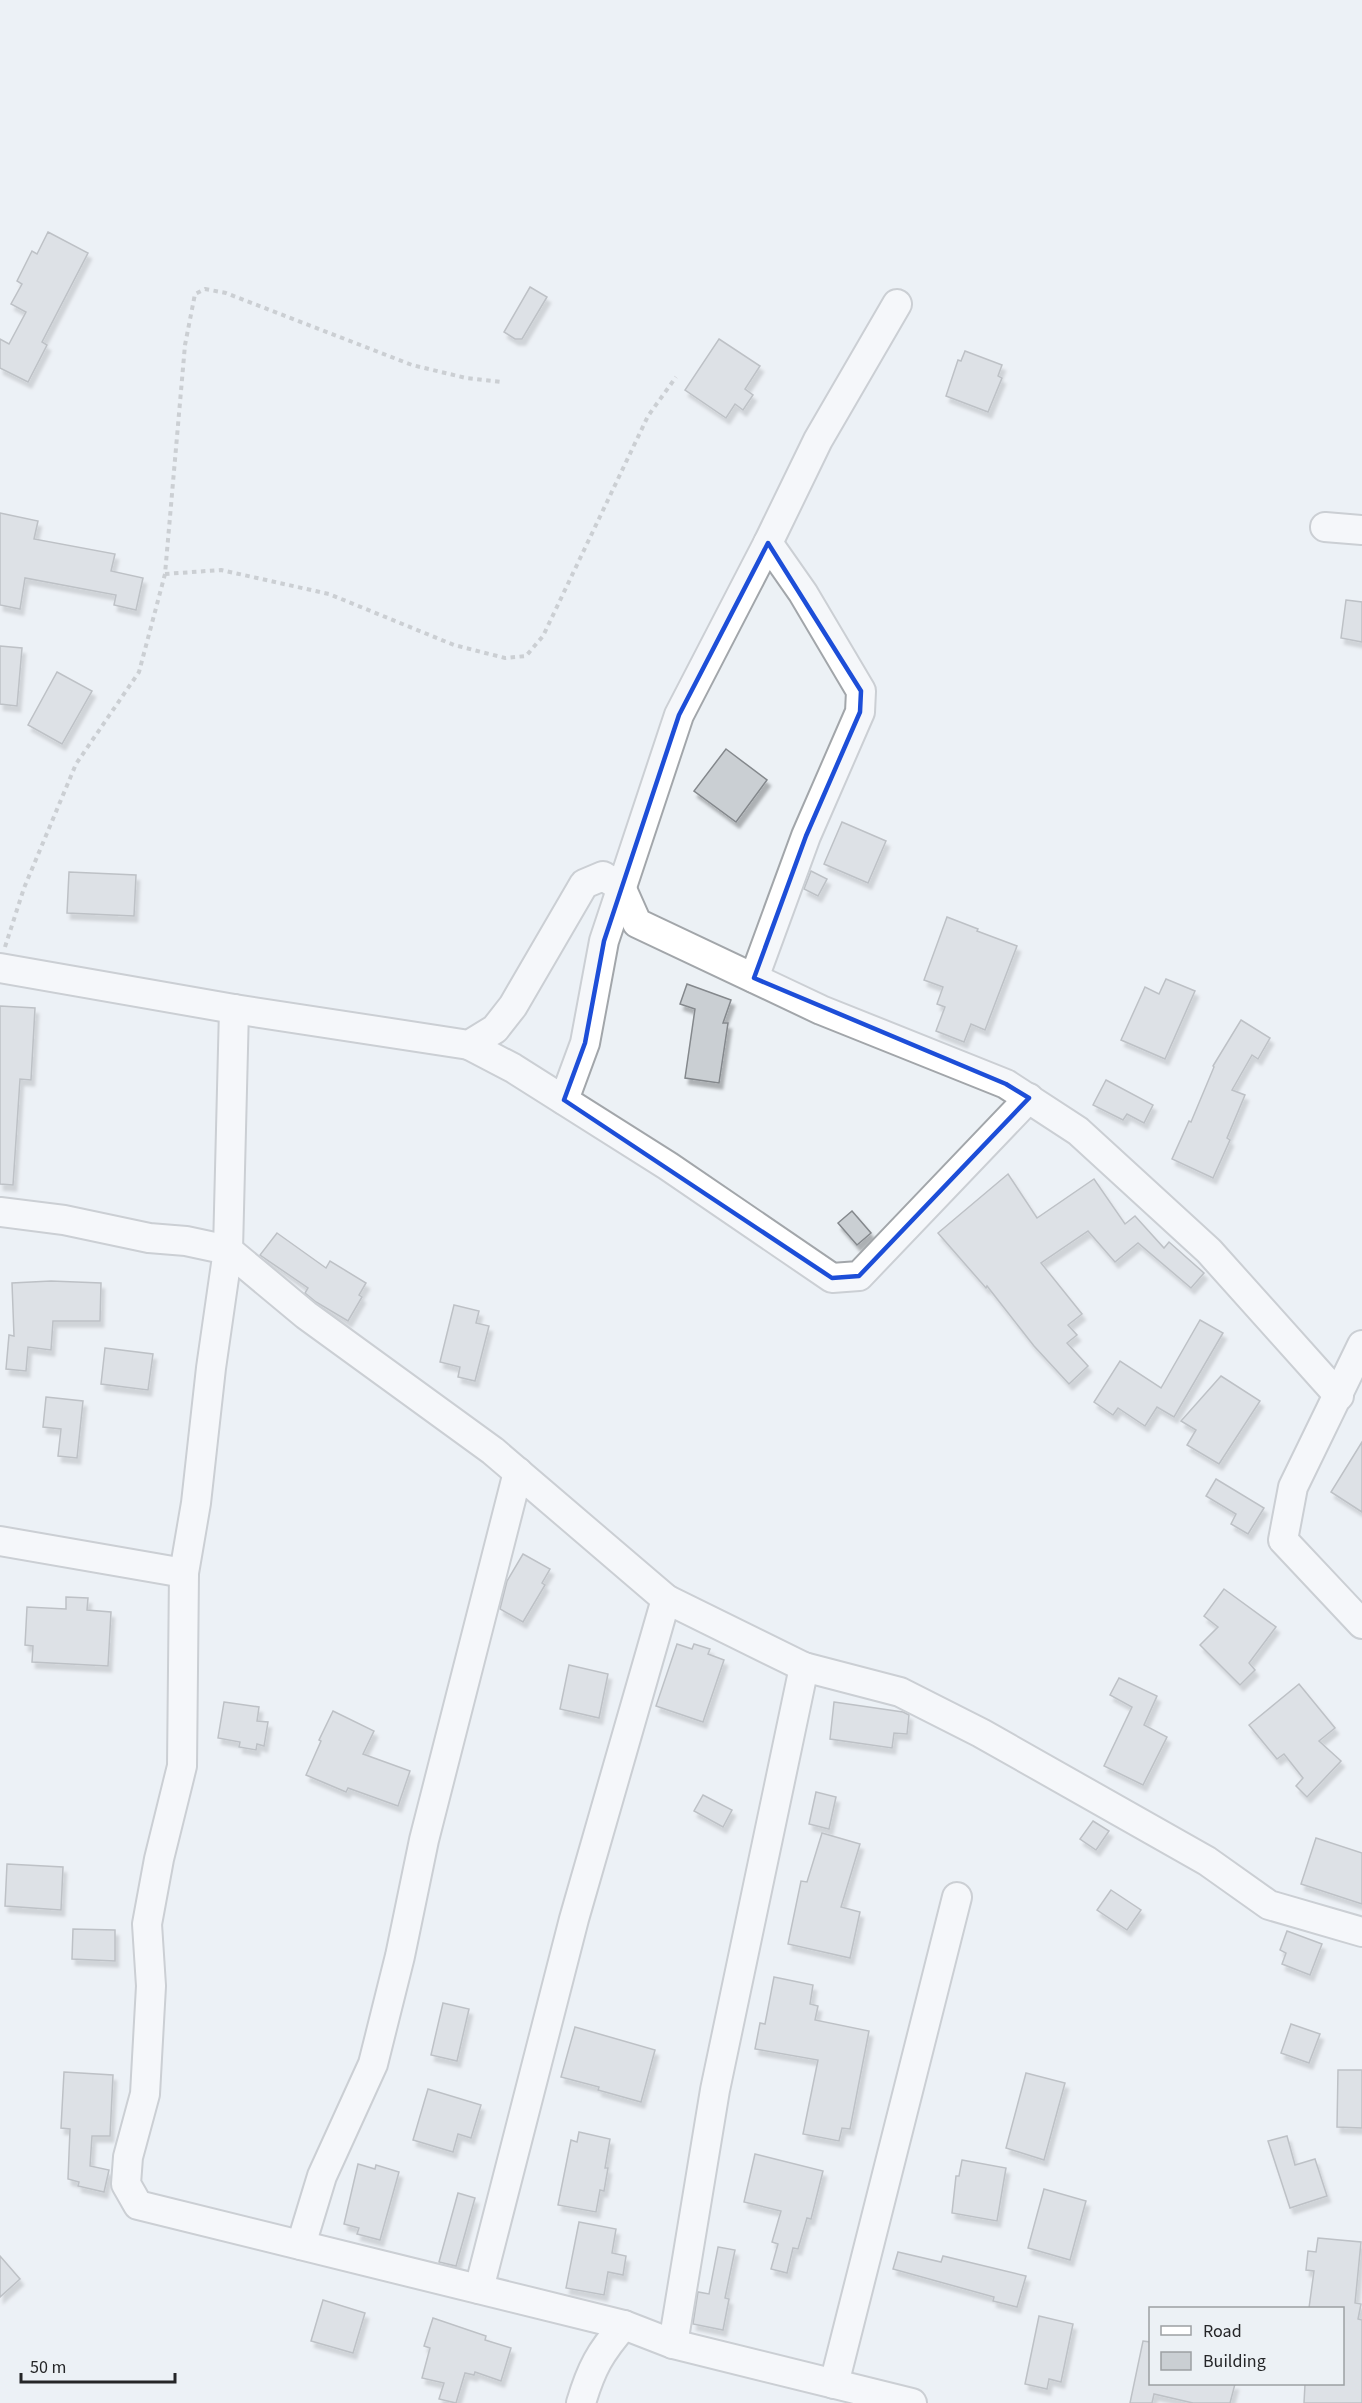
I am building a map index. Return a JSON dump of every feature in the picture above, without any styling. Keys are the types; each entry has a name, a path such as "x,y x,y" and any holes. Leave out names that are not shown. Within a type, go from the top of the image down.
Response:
{"street":[{"path":"564,1100 585,1043 604,941 678,715 768,543 818,440 897,304"},
{"path":"1326,527 1362,530"},
{"path":"754,978 806,836 860,712 861,692 803,593 768,543"},
{"path":"469,1045 495,1029 513,1006 584,884 603,876 621,887 637,923 821,1010 1006,1084 1078,1131 1209,1251 1339,1396"},
{"path":"0,968 234,1009 469,1045 513,1068 668,1166 832,1278 859,1276 1029,1098"},
{"path":"234,1009 228,1250 211,1368 196,1503 184,1573 182,1766 159,1860 147,1924 151,1986 145,2094 128,2157 126,2184 138,2205 624,2325 673,2344 912,2403"},
{"path":"0,1212 64,1220 149,1238 186,1241 228,1250 306,1315 493,1451 666,1599 804,1667 900,1692 981,1733 1207,1861 1269,1905 1362,1932"},
{"path":"1362,1345 1293,1487 1282,1540 1362,1624"},
{"path":"301,2245 322,2176 373,2064 400,1956 424,1840 518,1472"},
{"path":"0,1541 184,1573"},
{"path":"479,2289 574,1919 666,1599"},
{"path":"673,2344 715,2090 804,1667"},
{"path":"834,2384 957,1897"},
{"path":"581,2403 589,2376 604,2347 624,2325"}],"path":[{"path":"0,968 24,888 76,764 139,672 165,574 185,345 195,294 205,289 226,293 412,365 466,378 501,382"},
{"path":"165,574 221,570 319,592 454,645 505,658 526,656 543,636 648,416 676,377"}],"highlighted area":[{"path":"768,543 861,691 860,712 806,836 754,978 1006,1084 1029,1098 859,1276 832,1278 564,1100 585,1043 604,941 679,715"}],"building":[{"path":"48,232 88,253 42,342 47,345 28,382 0,368 0,339 9,344 26,312 11,304 22,284 17,281 32,251 37,254"},
{"path":"530,287 547,297 522,339 515,339 504,332"},
{"path":"719,339 760,366 745,389 753,395 743,410 735,404 726,418 685,390"},
{"path":"965,351 1002,365 998,376 1002,378 988,412 946,396 958,360 961,361"},
{"path":"0,513 38,521 34,539 115,554 111,571 143,578 136,610 114,605 116,595 25,578 20,609 0,605"},
{"path":"1346,600 1362,602 1362,642 1341,638"},
{"path":"0,646 22,648 17,706 0,704"},
{"path":"57,672 92,691 62,744 28,725"},
{"path":"726,749 767,780 736,822 694,791"},
{"path":"842,822 886,841 868,883 824,864"},
{"path":"811,871 827,879 818,896 804,889"},
{"path":"69,872 136,875 134,916 67,913"},
{"path":"947,917 1017,946 985,1030 971,1024 964,1042 936,1031 945,1007 937,1004 943,987 924,980"},
{"path":"1166,979 1195,991 1165,1059 1121,1040 1145,987 1159,994"},
{"path":"687,984 731,1000 723,1023 728,1023 719,1083 685,1078 695,1009 680,1004"},
{"path":"0,1006 35,1008 31,1080 20,1079 13,1185 0,1184"},
{"path":"1241,1020 1270,1038 1258,1059 1252,1055 1232,1090 1245,1095 1227,1138 1230,1140 1213,1178 1172,1159 1189,1121 1191,1122 1213,1066"},
{"path":"1106,1080 1153,1105 1144,1123 1127,1114 1123,1120 1093,1105"},
{"path":"1008,1174 1037,1218 1094,1179 1125,1224 1135,1216 1164,1248 1169,1242 1204,1273 1191,1288 1138,1243 1115,1262 1088,1231 1041,1263 1082,1314 1068,1325 1077,1335 1067,1343 1088,1366 1069,1384 1034,1346 987,1286 986,1288 938,1233"},
{"path":"852,1211 871,1233 857,1245 838,1223"},
{"path":"277,1233 326,1268 330,1261 366,1283 359,1295 362,1297 348,1321 316,1302 305,1293 308,1288 260,1255"},
{"path":"51,1281 101,1283 100,1321 53,1321 51,1350 28,1347 26,1371 6,1369 9,1335 14,1336 12,1283"},
{"path":"454,1305 479,1311 476,1323 489,1326 475,1381 458,1377 460,1367 440,1362"},
{"path":"1200,1320 1223,1333 1174,1417 1157,1407 1145,1426 1118,1408 1113,1415 1094,1402 1120,1361 1161,1388"},
{"path":"105,1348 153,1354 148,1390 101,1384"},
{"path":"1221,1376 1260,1401 1219,1464 1187,1445 1196,1430 1181,1421"},
{"path":"46,1397 83,1401 77,1458 58,1456 61,1429 43,1427"},
{"path":"1362,1442 1362,1512 1331,1492"},
{"path":"1216,1479 1264,1508 1248,1534 1231,1524 1236,1514 1206,1496"},
{"path":"523,1554 550,1569 542,1583 545,1585 523,1622 500,1609 507,1581"},
{"path":"1224,1589 1276,1627 1249,1663 1255,1670 1240,1685 1200,1645 1218,1627 1204,1616"},
{"path":"66,1597 88,1598 87,1610 111,1612 108,1666 32,1662 33,1646 25,1645 27,1607 66,1609"},
{"path":"677,1644 692,1649 694,1644 710,1649 708,1654 724,1660 703,1722 656,1706"},
{"path":"569,1665 608,1674 599,1718 560,1709"},
{"path":"1119,1678 1157,1696 1144,1725 1167,1737 1143,1785 1104,1766 1132,1707 1110,1695"},
{"path":"1299,1684 1335,1728 1319,1741 1341,1761 1307,1797 1296,1786 1303,1778 1284,1754 1277,1759 1249,1725"},
{"path":"224,1702 259,1707 257,1721 268,1722 264,1746 257,1744 256,1750 239,1747 240,1742 218,1738"},
{"path":"834,1702 903,1712 909,1715 907,1734 894,1733 892,1748 830,1739"},
{"path":"333,1711 374,1731 363,1754 410,1771 398,1806 348,1788 346,1792 306,1775"},
{"path":"816,1792 836,1797 829,1829 809,1824"},
{"path":"703,1795 732,1810 723,1827 694,1811"},
{"path":"1093,1821 1109,1831 1096,1850 1080,1839"},
{"path":"822,1833 860,1844 841,1907 860,1912 850,1958 788,1944 801,1881 807,1882"},
{"path":"1316,1838 1362,1853 1362,1904 1301,1884"},
{"path":"7,1864 63,1867 61,1910 5,1906"},
{"path":"1111,1890 1141,1910 1127,1930 1097,1910"},
{"path":"73,1929 115,1930 115,1961 72,1959"},
{"path":"1287,1931 1322,1944 1310,1975 1282,1964 1286,1953 1280,1950"},
{"path":"774,1977 813,1985 810,2004 818,2006 815,2020 869,2031 850,2129 842,2128 839,2141 803,2134 818,2060 755,2049 760,2023 765,2024"},
{"path":"443,2003 469,2009 457,2061 431,2055"},
{"path":"1291,2024 1320,2034 1309,2063 1281,2053"},
{"path":"575,2027 655,2050 641,2102 561,2077"},
{"path":"1338,2070 1362,2070 1362,2128 1337,2127"},
{"path":"64,2072 113,2075 110,2136 92,2136 90,2166 109,2170 104,2192 78,2186 79,2182 68,2179 70,2129 61,2128"},
{"path":"1026,2073 1065,2083 1044,2160 1006,2148"},
{"path":"428,2089 481,2105 471,2138 458,2134 453,2152 413,2140"},
{"path":"579,2132 610,2139 604,2191 600,2190 596,2212 558,2205 571,2140 577,2142"},
{"path":"1287,2136 1295,2165 1315,2159 1327,2196 1290,2208 1268,2141"},
{"path":"755,2154 823,2171 811,2219 807,2218 798,2249 793,2248 787,2273 771,2269 778,2244 772,2242 781,2211 744,2202"},
{"path":"962,2160 1006,2168 997,2221 952,2213 956,2176 959,2176"},
{"path":"358,2164 375,2169 376,2165 399,2172 380,2240 357,2234 359,2228 344,2224"},
{"path":"1044,2189 1086,2201 1070,2260 1028,2248"},
{"path":"458,2193 475,2198 456,2266 439,2262"},
{"path":"579,2222 616,2229 612,2253 626,2256 623,2275 608,2272 604,2295 566,2288"},
{"path":"1318,2238 1361,2242 1355,2303 1361,2304 1358,2319 1362,2320 1362,2403 1304,2403 1305,2385 1344,2385 1344,2307 1309,2307 1314,2271 1306,2270 1308,2251 1316,2252"},
{"path":"718,2247 735,2250 725,2298 729,2299 723,2330 693,2324 698,2292 709,2294"},
{"path":"898,2252 941,2262 943,2256 1026,2276 1017,2307 993,2301 994,2297 893,2269"},
{"path":"0,2256 20,2279 0,2297"},
{"path":"323,2300 365,2313 353,2353 311,2341"},
{"path":"1039,2316 1073,2324 1061,2382 1049,2379 1047,2389 1025,2384"},
{"path":"433,2318 486,2336 485,2340 511,2348 501,2381 475,2372 474,2375 465,2373 456,2403 439,2399 444,2383 422,2378 430,2348 424,2346"},
{"path":"1143,2341 1149,2342 1149,2385 1235,2385 1230,2403 1193,2403 1154,2394 1152,2403 1130,2403"}]}
